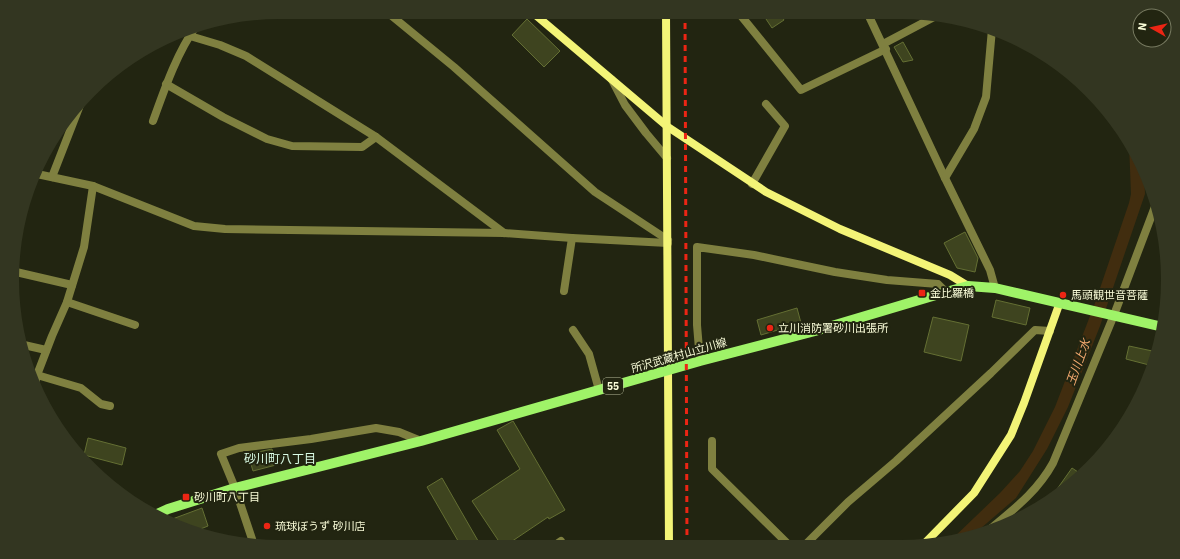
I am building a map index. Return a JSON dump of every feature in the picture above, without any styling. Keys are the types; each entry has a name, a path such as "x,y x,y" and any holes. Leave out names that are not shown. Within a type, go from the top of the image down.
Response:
{"main road":[{"name":"所沢武蔵村山立川線","path":"162,512 235,488 421,441 700,361 815,331 968,286 995,288 1112,314"},
{"name":"55","path":"1112,314 1157,325"}],"street":[{"path":"396,19 454,67 595,192 668,241"},
{"path":"540,19 668,127 752,184 812,216 950,275 968,286"},
{"path":"666,19 668,127 669,540"},
{"path":"744,19 801,90 884,47 928,21"},
{"path":"870,19 990,270 995,288"},
{"path":"153,121 171,70 190,36 220,45 246,56 376,137 504,233"},
{"path":"945,178 974,129 986,97 991,36"},
{"path":"612,80 625,105 667,158"},
{"path":"166,84 229,120 267,139 292,146 362,147 376,137"},
{"path":"752,184 785,126 766,104"},
{"path":"52,177 75,119"},
{"path":"41,175 93,186 194,226 225,229 504,233 572,238 668,241"},
{"path":"37,374 67,302 84,247 93,186"},
{"path":"1002,519 1024,501 1045,478 1056,456 1152,213"},
{"path":"564,290 572,238"},
{"path":"700,361 697,325 697,247 754,255 835,272 880,279 938,284 946,292"},
{"path":"19,273 72,285"},
{"path":"67,302 135,325"},
{"path":"930,538 974,493 1011,435 1060,302"},
{"path":"573,330 589,354 599,390"},
{"path":"810,540 848,502 902,456 1035,330 1050,331"},
{"path":"28,346 46,350"},
{"path":"38,375 81,388 101,404 110,406"},
{"path":"252,538 235,488 221,454 238,448 311,439 376,428 399,432 421,441"},
{"path":"712,441 712,469 784,540"}],"water":[{"name":"玉川上水","path":"1129,156 1141,180 1145,194 1100,326 1068,407 1047,449 1016,498 983,526 958,533 1000,493 1020,471 1033,451 1055,407 1095,303 1131,194"}],"building":[{"path":"527,19 560,51 544,67 512,35"},
{"path":"766,19 783,19 784,20 772,28"},
{"path":"903,42 913,60 903,62 894,47"},
{"path":"965,232 978,258 975,272 957,268 944,243"},
{"path":"996,300 1030,308 1026,325 992,317"},
{"path":"797,308 801,323 761,335 757,320"},
{"path":"933,317 969,325 961,361 924,352"},
{"path":"1129,346 1151,351 1147,364 1126,359"},
{"path":"513,421 565,510 549,519 548,517 514,540 498,540 472,501 520,469 497,430"},
{"path":"88,438 126,448 122,465 88,456 85,452"},
{"path":"272,449 276,465 253,471 248,454"},
{"path":"1072,468 1077,471 1072,475 1060,486"},
{"path":"442,478 478,540 458,540 427,487"},
{"path":"202,508 208,526 203,528 175,518"}],"railway":[{"path":"685,19 687,540"}],"place":[{"name":"金比羅橋","path":"922,293"},
{"name":"馬頭観世音菩薩","path":"1063,295"},
{"name":"立川消防署砂川出張所","path":"770,328"},
{"name":"砂川町八丁目","path":"186,497"},
{"name":"琉球ぼうず 砂川店","path":"267,526"}],"district":[{"name":"砂川町八丁目","path":"280,458"}]}
